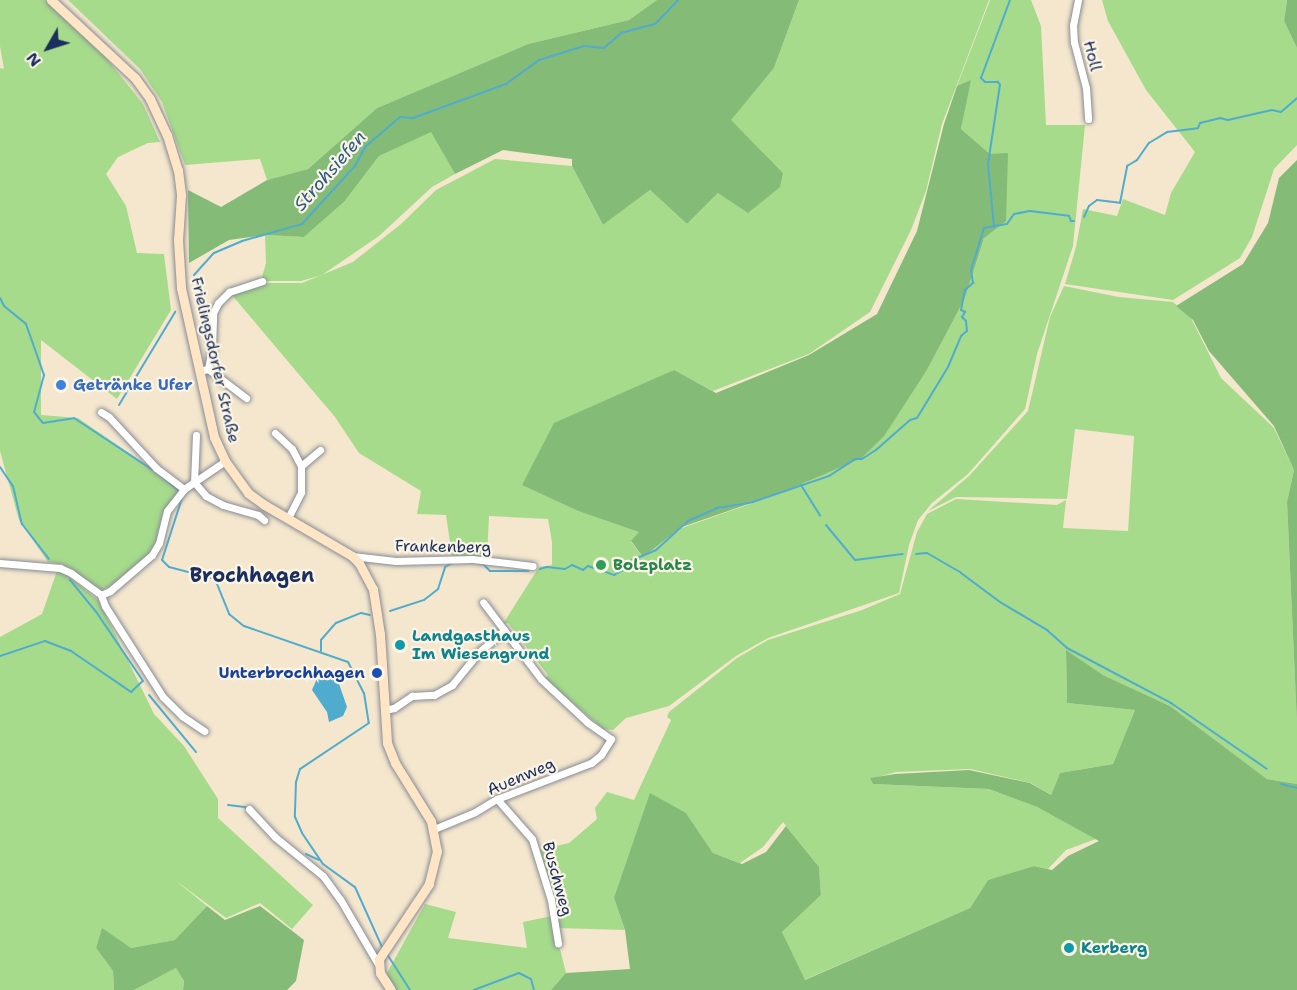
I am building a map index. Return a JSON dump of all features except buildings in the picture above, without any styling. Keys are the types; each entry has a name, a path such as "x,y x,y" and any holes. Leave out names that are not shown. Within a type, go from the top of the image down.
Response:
{"main road":[{"name":"Frielingsdorfer Straße","path":"51,0 135,78 150,99 167,135 180,184 178,265 204,370 214,437 225,461 248,494 352,556 359,563 373,589 380,634 387,743 395,763 434,829 437,851 434,871 417,905 379,961"},
{"path":"379,961 391,990"}],"street":[{"name":"Holl","path":"1078,0 1073,26 1074,42 1086,88 1088,119"},
{"path":"246,398 204,370 213,313 218,303 229,292 262,281"},
{"path":"101,412 109,417 156,468 184,489"},
{"path":"275,433 292,449 301,466 301,492 288,518"},
{"path":"196,435 194,482 214,501 258,515 264,520"},
{"path":"301,466 320,450"},
{"path":"101,595 126,579 152,555 159,543 167,511 184,489 225,461"},
{"name":"Frankenberg","path":"352,556 396,561 472,559 533,566"},
{"path":"0,563 60,568 71,573 101,595 105,606 163,697 182,716 204,731"},
{"path":"385,710 394,708 412,696 434,695 452,685 478,653 504,630 483,602"},
{"name":"Auenweg","path":"434,829 475,812 497,799 591,763 601,755 611,739 541,679 504,630"},
{"name":"Buschweg","path":"497,799 532,839 550,900 558,943"},
{"path":"249,809 275,837 322,876 340,899 379,961"}],"green space":[{"path":"0,0 45,0 107,59 143,104 160,142 148,143 118,157 106,174 126,206 137,253 164,254 171,310 117,399 41,340 41,415 78,418 181,489 163,513 157,542 151,554 125,578 102,590 94,588 62,564 48,562 19,520 0,451 0,68 4,69 0,46"},
{"path":"68,0 657,0 629,20 528,44 377,108 308,169 267,180 260,159 185,165 162,102 140,69"},
{"path":"657,0 799,0 774,68 731,120 783,173 780,187 748,213 718,193 687,224 650,190 603,225 572,166 572,159 503,150 455,174 431,132 379,156 344,202 304,237 265,235 229,240 189,263 188,190 221,207 267,180 308,169 377,108 528,44 629,20"},
{"path":"799,0 989,0 942,124 926,191 911,230 870,312 809,354 713,391 673,370 523,485 578,511 640,532 631,542 643,557 682,528 781,493 863,457 883,436 927,370 965,298 1008,154 990,154 961,129 970,81 957,86 990,0 1031,0 1041,26 1046,125 1085,125 1073,246 1037,354 1025,409 968,474 932,503 918,520 909,545 899,593 768,638 736,656 669,706 626,718 613,730 603,729 545,679 548,675 508,623 503,624 539,567 552,565 552,542 548,519 489,516 487,558 452,556 446,515 417,514 421,491 359,453 335,417 231,294 262,283 302,283 353,262 401,224 436,190 495,159 572,166 603,225 650,190 687,224 718,193 783,173 730,120 774,68"},
{"path":"1102,0 1287,0 1284,21 1297,48 1297,145 1274,169 1252,237 1240,258 1173,300 1065,284 1076,247 1083,209 1117,216 1123,199 1165,215 1171,193 1195,152 1146,90 1108,21"},
{"path":"1287,0 1297,0 1297,48 1284,21"},
{"path":"971,80 961,129 990,154 1008,153 1006,221 984,238 965,298 927,370 884,436 862,458 783,492 682,527 643,557 631,541 639,532 578,511 522,485 554,423 674,370 716,393 809,355 877,314 917,231 944,124 957,86"},
{"path":"431,131 455,174 432,187 379,236 322,275 301,281 261,281 266,263 265,235 304,237 344,202 379,156"},
{"path":"1297,160 1297,724 1287,502 1294,470 1274,426 1209,351 1193,320 1176,306 1243,264 1268,223 1279,178"},
{"path":"1064,286 1119,297 1173,302 1190,316 1221,378 1274,428 1294,470 1287,502 1297,724 1297,784 1267,779 1170,706 1103,675 1066,651 1067,703 1135,710 1113,764 1060,773 1051,795 1031,783 970,769 896,772 871,779 873,784 989,789 1037,807 1096,839 1066,850 1048,869 1034,866 988,880 970,908 804,980 782,932 821,895 819,867 783,822 763,847 740,863 713,853 686,813 614,898 625,930 557,928 538,850 569,843 597,819 595,808 607,792 634,800 671,720 667,717 669,712 737,658 768,640 862,610 900,594 917,532 927,514 956,499 1057,505 1066,500 1063,528 1128,531 1134,436 1075,429 1067,499 956,497 928,511 969,476 1028,411 1050,317"},
{"path":"57,571 67,575 99,601 154,714 184,746 218,799 218,818 313,905 292,929 260,903 226,918 175,880 207,906 176,940 131,948 102,929 96,948 113,971 114,990 0,990 0,637 42,614"},
{"path":"1066,650 1103,675 1170,706 1267,779 1297,784 1297,990 551,990 566,973 630,969 625,930 614,898 650,793 686,813 713,853 742,864 766,852 786,826 819,867 821,895 782,932 805,980 970,908 988,880 1034,866 1052,870 1068,856 1099,841 1037,807 989,789 873,784 870,778 895,774 969,770 1030,783 1051,795 1060,773 1113,764 1135,710 1067,703"},
{"path":"425,904 456,912 448,938 527,948 523,922 552,916 566,973 551,990 392,990 387,973"},
{"path":"207,906 225,920 260,906 304,940 296,981 287,990 183,990 184,981 176,968 134,990 114,990 113,971 96,948 102,928 131,948 175,940"},
{"path":"176,968 184,981 183,990 134,990"}],"water":[{"path":"326,671 337,678 347,707 343,716 329,722 327,712 312,690 319,674"}],"waterway":[{"name":"Strohsiefen","path":"194,275 214,253 242,241 302,224 355,166 365,147 400,117 413,118 506,84 539,60 584,46 604,48 621,33 655,24 678,0"},
{"path":"994,227 988,164 1000,85 998,82 985,82 981,78 1010,0"},
{"path":"1084,217 1089,206 1097,200 1120,203 1127,166 1137,160 1149,143 1167,132 1198,128 1200,123 1220,118 1228,120 1272,110 1281,112 1297,98"},
{"path":"540,569 547,567 565,569 572,565 583,570 588,566 614,575 623,570 628,562 656,550 688,521 717,508 753,502 829,476 855,459 862,459 876,450 910,420 917,418 948,367 961,336 967,331 966,321 962,317 965,312 961,310 965,290 973,283 971,270 984,228 1007,224 1014,214 1030,211 1069,216 1071,221 1074,221"},
{"path":"0,298 4,306 26,324 44,375 34,412 43,423 74,418 153,470"},
{"name":"Strohsiefen","path":"119,405 175,312"},
{"path":"0,467 13,486 22,524 49,559"},
{"path":"160,475 179,491"},
{"path":"801,485 820,515"},
{"path":"183,495 162,560 169,567 215,579 229,614 244,626 348,662 364,693 369,723 300,769 296,782 295,817 302,833 323,864 355,887 382,947"},
{"path":"826,525 855,560 903,554"},
{"path":"916,554 927,553 961,573 1000,602 1047,630 1067,648 1171,703 1267,769"},
{"path":"390,611 424,600 438,589 445,567 454,562"},
{"path":"468,562 483,564 490,571 528,571"},
{"path":"0,656 45,641 71,651 131,692 143,681 97,613 70,580"},
{"path":"321,651 321,640 336,623 361,613 370,615"},
{"path":"149,695 196,752"},
{"path":"1281,784 1297,788"},
{"path":"228,805 245,807 248,811"},
{"path":"306,854 319,860"},
{"path":"387,954 410,990"},
{"path":"474,990 519,973 531,979 534,990"}],"place":[{"name":"Getränke Ufer","path":"61,385"},
{"name":"Bolzplatz","path":"601,565"},
{"name":"Landgasthaus Im Wiesengrund","path":"400,645"},
{"name":"Unterbrochhagen","path":"377,673"},
{"name":"Kerberg","path":"1069,948"}],"district":[{"name":"Brochhagen","path":"252,575"}]}
